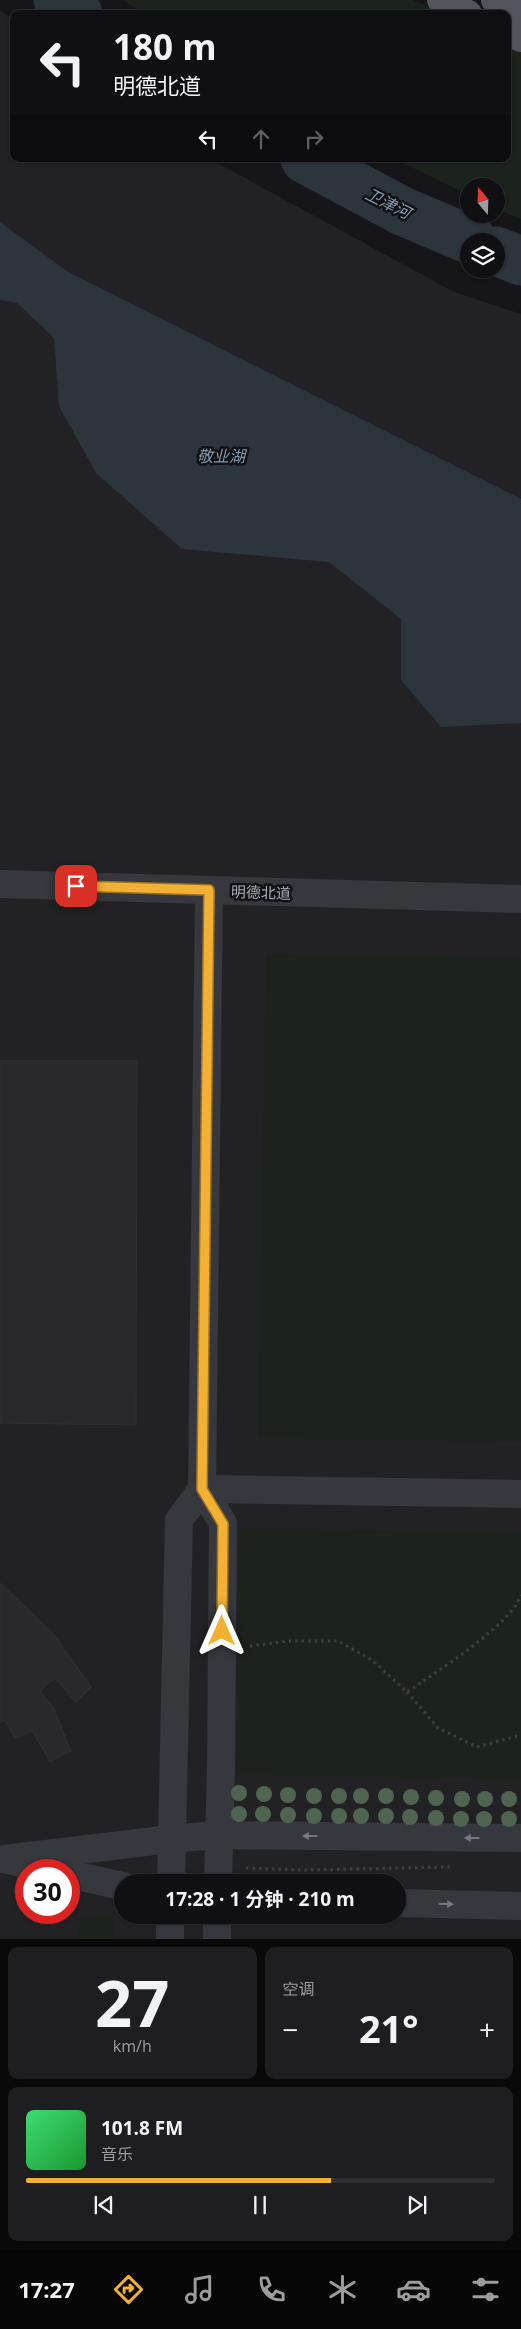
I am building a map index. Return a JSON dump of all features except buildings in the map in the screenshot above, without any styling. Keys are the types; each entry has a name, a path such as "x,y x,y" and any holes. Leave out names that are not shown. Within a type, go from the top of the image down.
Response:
{"main road":[{"path":"441,0 460,10"},
{"path":"495,0 521,12"}],"street":[{"name":"明德北道","path":"0,884 521,899"},
{"path":"209,890 202,1489 223,1524 218,1874"},
{"path":"202,1489 521,1494"},
{"path":"171,1874 179,1520 202,1489"},
{"path":"2,1860 171,1839 218,1836 521,1838"},
{"path":"2,1860 15,1863"},
{"path":"80,1876 114,1884"},
{"path":"406,1903 521,1906"},
{"path":"170,1924 170,1939"},
{"path":"217,1924 217,1939"}],"path":[{"path":"407,1692 484,1638 518,1603 521,1595"},
{"path":"222,1649 287,1641 338,1641 372,1660 407,1692 438,1728 477,1747 521,1735"},
{"path":"235,1874 303,1870 456,1867"}],"shaded area":[{"path":"123,0 413,0 434,10 138,10"},
{"path":"0,10 10,17 10,162 216,162 454,292 521,314 521,1939 0,1939"},
{"path":"511,46 521,51 521,219 505,213 505,178 460,178 460,191 401,162 511,162"},
{"path":"266,954 521,958 521,1442 258,1438"},
{"path":"241,1528 521,1533 521,1779 236,1774"},
{"path":"114,1916 114,1939 78,1939 81,1917"}],"water":[{"name":"敬业湖","path":"0,222 68,272 521,499 521,723 441,727 401,680 401,619 329,562 182,549 96,473 59,406 54,338 17,303 0,300"}],"waterway":[{"name":"卫津河","path":"58,0 72,10"},
{"name":"卫津河","path":"311,162 402,211 460,236"},
{"name":"卫津河","path":"505,255 521,261"}],"route":[{"path":"76,886 209,890 202,1489 223,1524 222,1631"}]}
